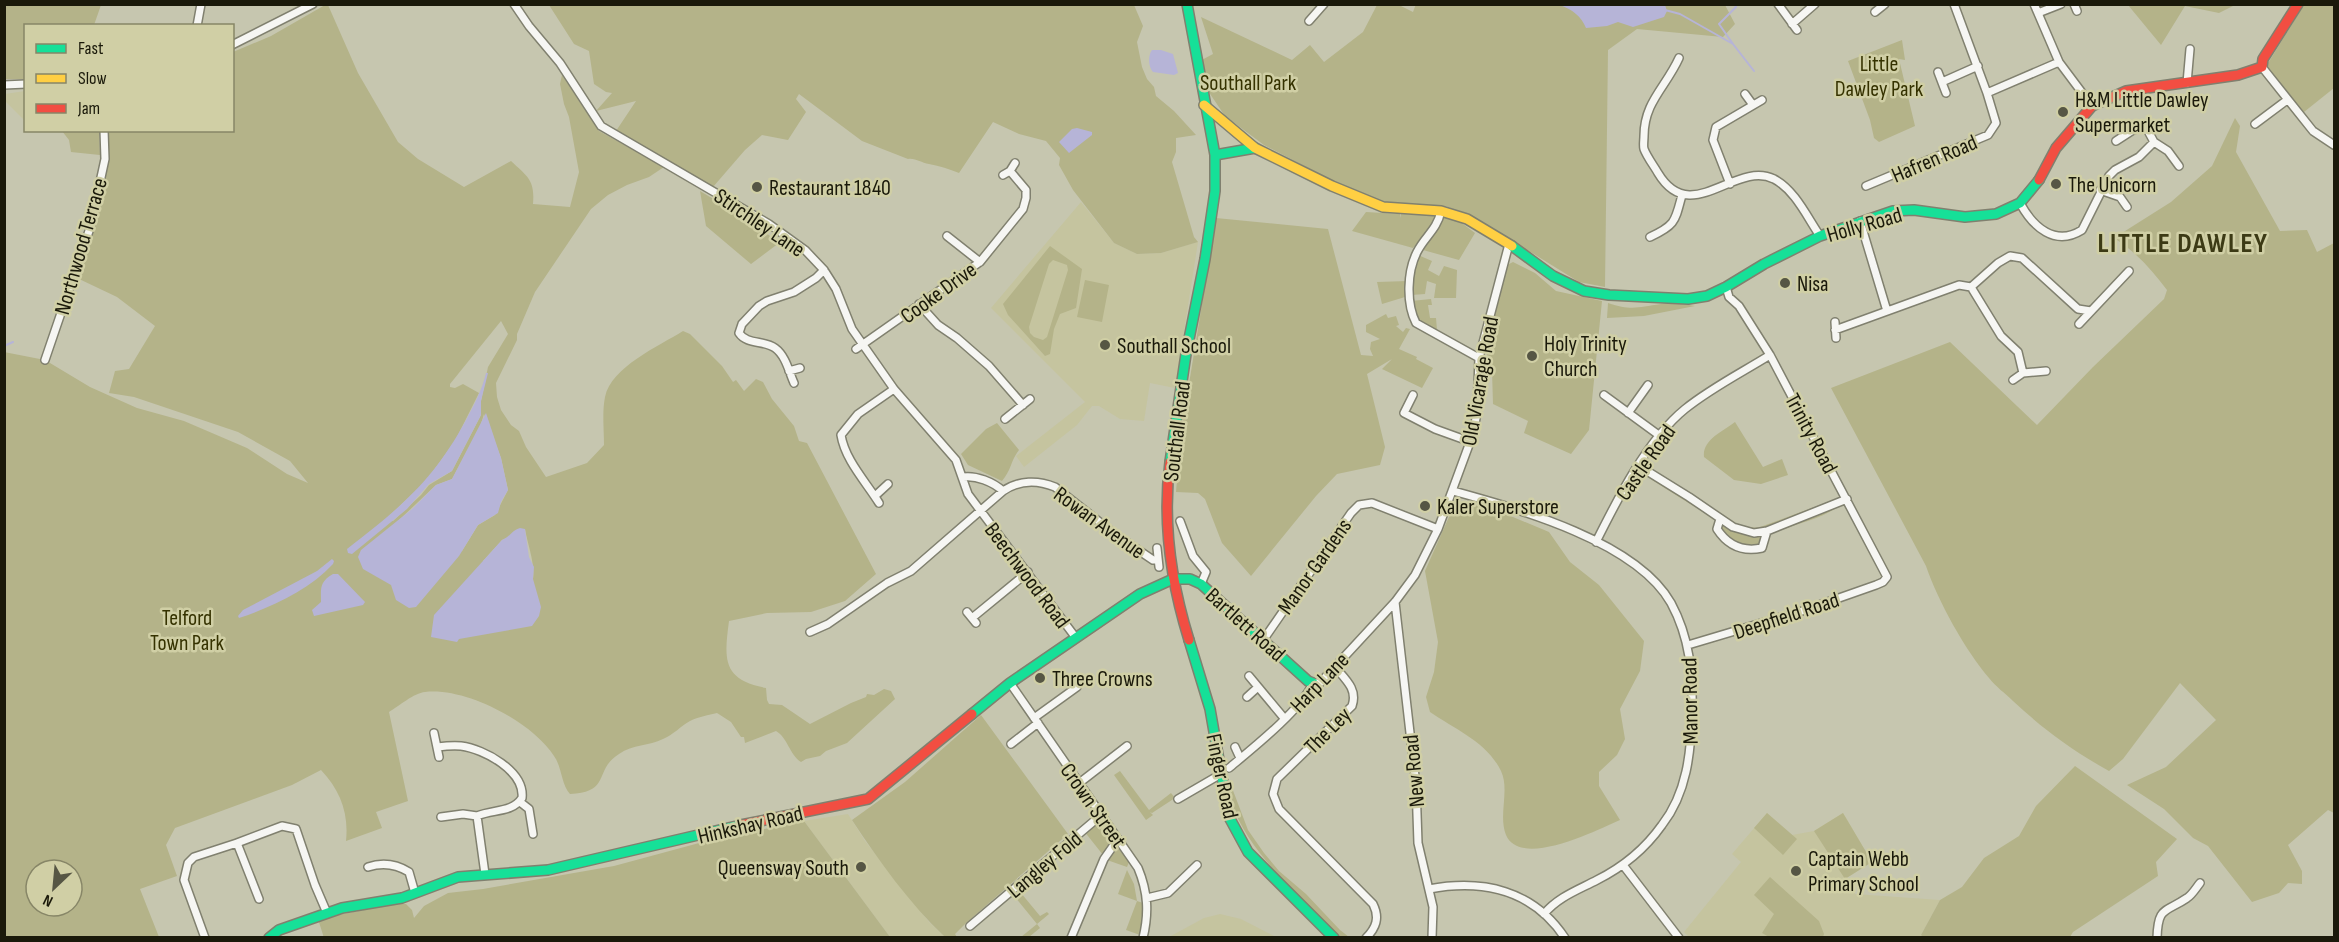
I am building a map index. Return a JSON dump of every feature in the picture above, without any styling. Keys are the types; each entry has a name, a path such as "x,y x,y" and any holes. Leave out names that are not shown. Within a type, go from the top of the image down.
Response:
{"street":[{"path":"197,24 201,4"},
{"path":"234,44 313,4"},
{"name":"Stirchley Lane","path":"514,4 560,63 601,126 711,188 775,228 805,250 824,270 836,289 852,329 863,346 894,389 956,460 968,494 980,511"},
{"name":"Southall Road","path":"1173,579 1168,550 1169,471 1186,354 1215,191 1215,155 1187,4"},
{"path":"1309,21 1324,4"},
{"path":"1778,4 1795,27 1815,4"},
{"path":"1954,4 1987,93 2059,62"},
{"path":"2034,4 2059,62 2092,106"},
{"path":"2038,14 2061,4"},
{"path":"2298,4 2263,58 2262,67 2313,131 2334,145"},
{"path":"1875,12 1882,5"},
{"path":"2187,83 2190,49"},
{"path":"1679,58 1672,74 1653,100 1644,119 1644,149 1666,186 1682,195 1696,195 1753,176 1773,178 1789,190 1820,236"},
{"path":"1942,82 1978,66"},
{"name":"Holly Road","path":"1509,243 1553,276 1584,291 1619,296 1688,299 1707,296 1820,236 1893,211 1914,210 1965,217 1996,214 2020,203 2037,184 2056,148 2092,106 2126,91 2238,75 2262,67"},
{"path":"1938,72 1946,93"},
{"path":"4,85 24,84"},
{"name":"Hafren Road","path":"1866,186 1989,135 1996,123 1987,93"},
{"path":"1745,94 1753,105"},
{"path":"1730,184 1713,140 1716,127 1762,100"},
{"path":"2255,124 2287,100"},
{"path":"1204,105 1255,148 1332,186 1383,207 1441,211 1467,219 1509,243"},
{"path":"2116,141 2140,128 2147,129 2154,142 2168,151 2179,166"},
{"name":"Northwood Terrace","path":"45,360 90,228 105,159 104,132"},
{"path":"2020,203 2036,227 2061,236 2068,236 2082,230 2100,190 2115,170 2139,157 2154,142"},
{"path":"1215,155 1255,148"},
{"name":"Cooke Drive","path":"856,349 980,262 1025,203 1026,189 1007,173 1015,163"},
{"path":"2100,190 2120,197 2127,207"},
{"path":"1650,237 1669,228 1677,216 1682,195"},
{"path":"1441,211 1438,224 1417,251 1413,265 1409,292 1412,314 1416,323 1479,358"},
{"path":"1860,221 1887,311"},
{"path":"947,236 980,262"},
{"name":"Old Vicarage Road","path":"1395,602 1415,575 1438,529 1471,442 1477,413 1479,358 1509,243"},
{"path":"1971,287 1998,263 2010,256 2022,258 2078,309 2091,311"},
{"path":"794,383 783,356 768,344 744,339 739,333 740,327 763,303 794,292 824,270"},
{"path":"2079,324 2129,271"},
{"path":"1835,330 1959,285 1971,287 2001,336 2018,352 2023,373"},
{"name":"Trinity Road","path":"1726,287 1730,297 1739,306 1770,356 1847,499 1886,573 1887,577 1883,582"},
{"path":"919,304 938,325 989,366 1023,405"},
{"name":"Castle Road","path":"1596,542 1639,466 1660,436 1678,416 1696,401 1770,356"},
{"path":"789,371 800,368"},
{"path":"2013,380 2023,373 2046,372"},
{"path":"1628,413 1648,385"},
{"path":"888,484 877,499 853,463 839,435 858,414 894,389"},
{"path":"1413,394 1404,413 1435,429 1471,442"},
{"path":"1604,395 1660,436"},
{"path":"1005,419 1030,399"},
{"path":"1639,466 1720,519 1743,531 1754,533 1767,531 1847,499"},
{"path":"963,477 972,476 998,486 1003,491"},
{"name":"Rowan Avenue","path":"810,632 828,624 887,583 911,572 1009,487 1030,482 1044,482 1055,487 1116,535 1159,563 1157,548"},
{"name":"Manor Road","path":"1453,491 1530,514 1596,542 1638,567 1663,592 1681,624 1688,645 1691,670 1692,732 1684,782 1672,811 1643,848 1623,865 1562,898 1544,914"},
{"name":"Manor Gardens","path":"1264,639 1351,513 1359,505 1372,503 1438,529"},
{"name":"Beechwood Road","path":"980,511 1076,638"},
{"path":"1720,519 1717,529 1722,537 1736,548 1753,550 1762,548 1767,531"},
{"path":"1179,521 1191,557 1206,572 1201,584"},
{"path":"972,617 1028,572"},
{"name":"Bartlett Road","path":"1173,579 1191,579 1201,584 1308,681 1313,683"},
{"name":"Hinkshay Road","path":"269,938 279,930 342,908 402,898 458,877 548,870 737,826 868,799 1010,683 1140,594 1173,579"},
{"name":"Finger Road","path":"1173,579 1178,605 1210,709 1225,771 1229,817 1248,852 1334,938"},
{"name":"Deepfield Road","path":"1688,645 1802,611 1883,582"},
{"name":"Harp Lane","path":"1178,799 1225,771 1240,758 1309,693 1313,683 1320,683 1395,602"},
{"name":"New Road","path":"1395,602 1416,785 1418,843 1434,916 1432,938"},
{"name":"The Ley","path":"1273,789 1276,779 1352,706 1355,699 1352,686 1335,667"},
{"path":"1249,676 1284,718"},
{"name":"Crown Street","path":"1010,683 1138,868 1147,898 1147,920 1143,938"},
{"path":"1011,744 1077,687"},
{"path":"1247,697 1258,687"},
{"path":"434,733 439,757"},
{"path":"437,747 462,746 473,749 505,767 516,776 522,786 522,798 512,808 477,816 463,814 441,817"},
{"path":"1078,784 1127,746"},
{"path":"1235,747 1240,758"},
{"name":"Finger Road","path":"1273,789 1273,798 1278,808 1373,904 1377,915 1376,925 1366,938"},
{"path":"520,802 530,809 533,834"},
{"path":"477,816 485,874"},
{"name":"Langley Fold","path":"970,926 1100,816"},
{"path":"205,938 184,880 185,871 194,857 282,826 296,829 327,913"},
{"path":"1071,938 1102,864 1118,839"},
{"path":"237,843 259,899"},
{"path":"368,867 377,864 398,865 409,872 415,893"},
{"path":"1147,898 1168,893 1197,865"},
{"path":"1623,865 1679,938"},
{"path":"2157,938 2159,918 2167,908 2188,898 2200,884"},
{"path":"1429,889 1465,885 1487,886 1516,896 1551,919 1565,938"}],"shaded area":[{"path":"24,91 24,120 4,100 5,94"},
{"name":"Southall School","path":"1081,202 1114,243 1137,254 1161,253 1198,242 1175,388 1150,383 1144,421 1120,419 1099,406 1092,406 1077,425 1024,467 1016,456 1085,402 991,308"},
{"name":"Captain Webb Primary School","path":"1767,813 1792,835 1814,831 1843,813 1872,862 1845,879 1855,894 1940,900 1921,935 1924,937 1690,938 1684,932 1741,862 1732,854"},
{"name":"Queensway South","path":"848,814 865,841 929,922 945,937 890,937 804,821"},
{"path":"1220,914 1241,919 1276,937 1169,937 1204,918"}],"green space":[{"path":"5,4 101,5 94,24 24,24 24,79 5,79"},
{"name":"Southall Park","path":"1416,4 1725,5 1735,24 1723,37 1637,29 1608,50 1605,287 1579,282 1479,220 1446,206 1385,202 1337,183 1264,145 1225,116 1202,82 1198,62 1213,54 1201,17 1292,60 1310,45 1324,62 1363,32 1377,5 1399,5 1413,12"},
{"name":"Telford Town Park","path":"328,5 358,73 398,142 418,159 464,187 511,161 529,180 533,189 533,204 570,207 579,172 569,117 560,84 562,75 599,131 664,167 649,177 608,195 591,209 535,292 517,334 517,340 496,383 501,410 511,425 519,431 526,447 546,477 587,463 604,445 605,397 609,386 616,376 637,358 683,331 690,334 744,391 756,379 763,382 772,399 794,426 799,441 807,443 876,574 845,601 811,612 767,613 729,621 726,646 729,666 741,680 766,688 769,704 782,705 810,724 866,697 867,694 874,695 884,689 891,691 895,699 847,743 801,762 776,731 745,743 744,737 741,737 731,722 717,713 700,717 663,739 624,751 611,760 597,785 592,789 570,794 554,756 544,743 514,719 497,709 459,695 441,692 421,693 389,712 408,801 376,812 382,828 346,841 346,821 342,802 321,770 292,785 175,828 166,845 177,876 140,889 159,937 5,937 4,352 45,360 90,387 137,408 184,421 247,448 287,474 308,483 290,461 238,432 134,397 109,393 115,371 129,369 155,326 117,297 77,278 91,236 109,159 108,132 234,132 234,52 271,36","holes":["501,321 508,334 488,367 481,401 481,415 452,471 429,485 393,521 387,518 426,481 455,441 479,393 463,384 455,388 450,387 450,384","484,414 501,458 508,490 495,515 478,525 462,551 397,522 436,485 452,479 480,427","525,529 532,561 533,579 483,561 502,540"]},
{"path":"549,5 1134,5 1143,26 1137,42 1147,79 1154,87 1156,96 1174,111 1196,135 1176,138 1176,152 1172,162 1194,237 1198,242 1161,253 1137,254 1114,243 1073,190 1059,165 1060,158 1046,141 1019,134 993,122 959,173 908,159 862,141 799,94 796,99 806,112 788,140 762,135 745,150 713,187 614,134 636,101 596,111 612,93 594,84 589,51 574,44"},
{"path":"2128,5 2235,5 2219,13 2185,6 2161,45"},
{"path":"2304,5 2334,5 2334,88 2304,112 2265,68"},
{"name":"Little Dawley Park","path":"1902,40 1905,60 1899,59 1915,126 1879,142 1874,138 1870,120 1848,61"},
{"path":"2235,118 2240,126 2236,152 2280,231 2307,230 2317,252 2334,243 2334,813 2328,810 2288,845 2302,871 2302,884 2288,883 2279,893 2252,902 2208,846 2193,838 2164,809 2127,785 2166,767 2216,720 2180,683 2123,759 2109,771 2083,756 2024,711 1980,667 1953,625 1926,566 1831,388 1950,342 2037,425 2164,299 2167,290 2155,275 2136,255 2114,238 2171,202 2212,166"},
{"path":"63,132 99,132 100,155 71,152 69,140"},
{"path":"700,191 752,222 779,243 751,264 706,226"},
{"path":"1366,212 1400,214 1400,218 1401,214 1439,215 1413,248 1352,231"},
{"path":"1442,215 1451,215 1475,233 1459,260 1423,250 1440,226"},
{"path":"1216,218 1328,229 1361,355 1373,356 1370,349 1371,342 1380,339 1366,332 1366,325 1386,314 1388,318 1396,316 1399,325 1396,326 1403,332 1406,328 1410,329 1399,349 1433,368 1422,388 1382,369 1392,359 1367,374 1385,447 1380,465 1337,474 1316,496 1251,576 1222,543 1205,499 1198,493 1176,492 1181,433"},
{"path":"1050,246 1082,269 1076,308 1060,314 1054,329 1050,354 1045,356 1008,315 1003,304","holes":["1053,260 1067,265 1068,270 1047,337 1043,340 1034,337 1029,327 1049,264"]},
{"path":"1418,255 1432,261 1428,270 1439,276 1444,266 1457,270 1456,298 1434,298 1436,284 1427,281 1425,294 1411,295"},
{"path":"1513,262 1535,273 1556,291 1602,301 1589,430 1571,454 1524,433 1528,421 1493,404 1492,371 1485,349 1505,266"},
{"path":"1085,280 1109,285 1102,322 1077,317"},
{"path":"1408,281 1405,297 1382,304 1377,282"},
{"path":"1431,299 1432,305 1428,305 1430,318 1436,318 1437,330 1419,319 1411,301"},
{"path":"1608,303 1629,308 1669,303 1695,306 1644,316 1607,318"},
{"path":"1735,422 1763,467 1782,459 1788,475 1761,484 1734,480 1704,457 1704,451 1710,441"},
{"path":"997,423 1019,450 1002,481 968,465 961,454 986,429"},
{"path":"1639,466 1664,481 1669,480 1737,524 1750,527 1763,526 1833,500 1847,499 1814,519 1775,532 1767,531 1762,548 1736,548 1717,529 1720,519 1714,519 1644,475"},
{"path":"1456,501 1494,509 1549,532 1570,562 1599,585 1644,641 1640,671 1620,709 1625,739 1617,755 1599,772 1599,786 1620,820 1560,844 1543,848 1514,845 1506,835 1504,827 1503,778 1495,761 1470,737 1430,712 1426,697 1434,672 1438,642 1425,571"},
{"path":"981,715 1068,834 966,923 955,934 957,937 945,937 895,881 852,820 905,782"},
{"path":"2075,766 2177,839 2156,862 2158,876 2073,932 2070,937 1924,938 1921,935 1940,900 1962,887 1984,858 2019,836 2036,806"},
{"path":"1120,771 1149,810 1171,793 1175,798 1152,813 1150,812 1153,815 1146,820 1114,775"},
{"path":"1225,775 1248,830 1264,853 1279,871 1349,937 1341,937 1332,930 1262,855 1239,821 1230,799"},
{"path":"1767,813 1797,839 1783,855 1754,828"},
{"path":"1843,813 1872,862 1845,879 1814,831"},
{"path":"1100,816 1118,839 1115,844 1129,862 1127,867 1107,860 1084,831"},
{"path":"804,821 890,937 324,938 318,919 394,904 406,904 412,910 414,918 424,906 448,893 614,866 714,839"},
{"path":"1127,870 1134,884 1137,901 1118,894"},
{"path":"1770,877 1819,921 1823,937 1769,937 1762,933 1774,914 1754,895"},
{"path":"1022,882 1027,888 1021,893 1040,916 1047,912 1049,914 1037,924 1010,891"},
{"path":"1137,901 1143,903 1140,935 1126,930"},
{"path":"1037,924 1040,928 1029,937 1021,937"}],"water":[{"path":"1560,5 1665,5 1667,11 1664,17 1633,27 1618,22 1607,26 1586,28 1576,14"},
{"path":"1152,50 1173,54 1178,73 1174,75 1153,72 1149,61"},
{"path":"1072,129 1092,132 1092,135 1069,153 1059,142"},
{"path":"486,373 488,373 481,401 481,415 452,471 429,484 407,509 352,554 348,553 347,549 399,506 428,477 454,441 472,409"},
{"path":"486,413 501,458 508,490 498,513 478,525 459,556 416,607 409,608 396,600 391,585 363,569 358,557 361,550 412,509 436,485 452,479"},
{"path":"520,528 525,529 529,557 534,567 533,579 541,607 539,616 532,626 459,639 457,642 431,637 434,615 502,540"},
{"path":"332,559 333,564 301,590 264,609 239,618 243,610 317,571"},
{"path":"333,574 338,574 365,602 363,605 314,616 312,610 321,602 323,583"}],"waterway":[{"path":"1733,44 1719,24 1736,7 1735,4"},
{"path":"1665,10 1680,14 1733,44 1754,71"},
{"path":"4,346 13,342"}],"traffic: fast":[{"path":"1170,462 1186,354 1205,259 1215,191 1215,155 1187,4"},
{"path":"1215,155 1255,148"},
{"path":"1512,246 1553,276 1584,291 1609,295 1688,299 1707,296 1726,287 1764,264 1820,236 1893,211 1914,210 1965,217 1996,214 2020,203 2039,180"},
{"path":"972,714 1010,683 1140,594 1173,579 1190,579 1201,584 1308,681 1313,683"},
{"path":"1189,640 1210,709 1229,817 1248,852 1334,938"},
{"path":"269,938 279,930 342,908 402,898 458,877 548,870 741,825"}],"traffic: slow":[{"path":"1204,105 1255,148 1332,186 1383,207 1441,211 1467,219 1512,246"}],"traffic: jam":[{"path":"2039,180 2056,148 2092,106 2126,91 2238,75 2262,67 2263,59 2298,4"},
{"path":"1170,462 1167,507 1170,552 1177,596 1189,640"},
{"path":"741,825 868,799 972,714"}],"place":[{"name":"H&M Little Dawley Supermarket","path":"2063,112"},
{"name":"The Unicorn","path":"2056,184"},
{"name":"Restaurant 1840","path":"757,187"},
{"name":"Nisa","path":"1785,283"},
{"name":"Southall School","path":"1105,345"},
{"name":"Holy Trinity Church","path":"1532,356"},
{"name":"Kaler Superstore","path":"1425,506"},
{"name":"Three Crowns","path":"1040,678"},
{"name":"Queensway South","path":"861,867"},
{"name":"Captain Webb Primary School","path":"1796,871"}],"district":[{"name":"LITTLE DAWLEY","path":"2183,242"}]}
